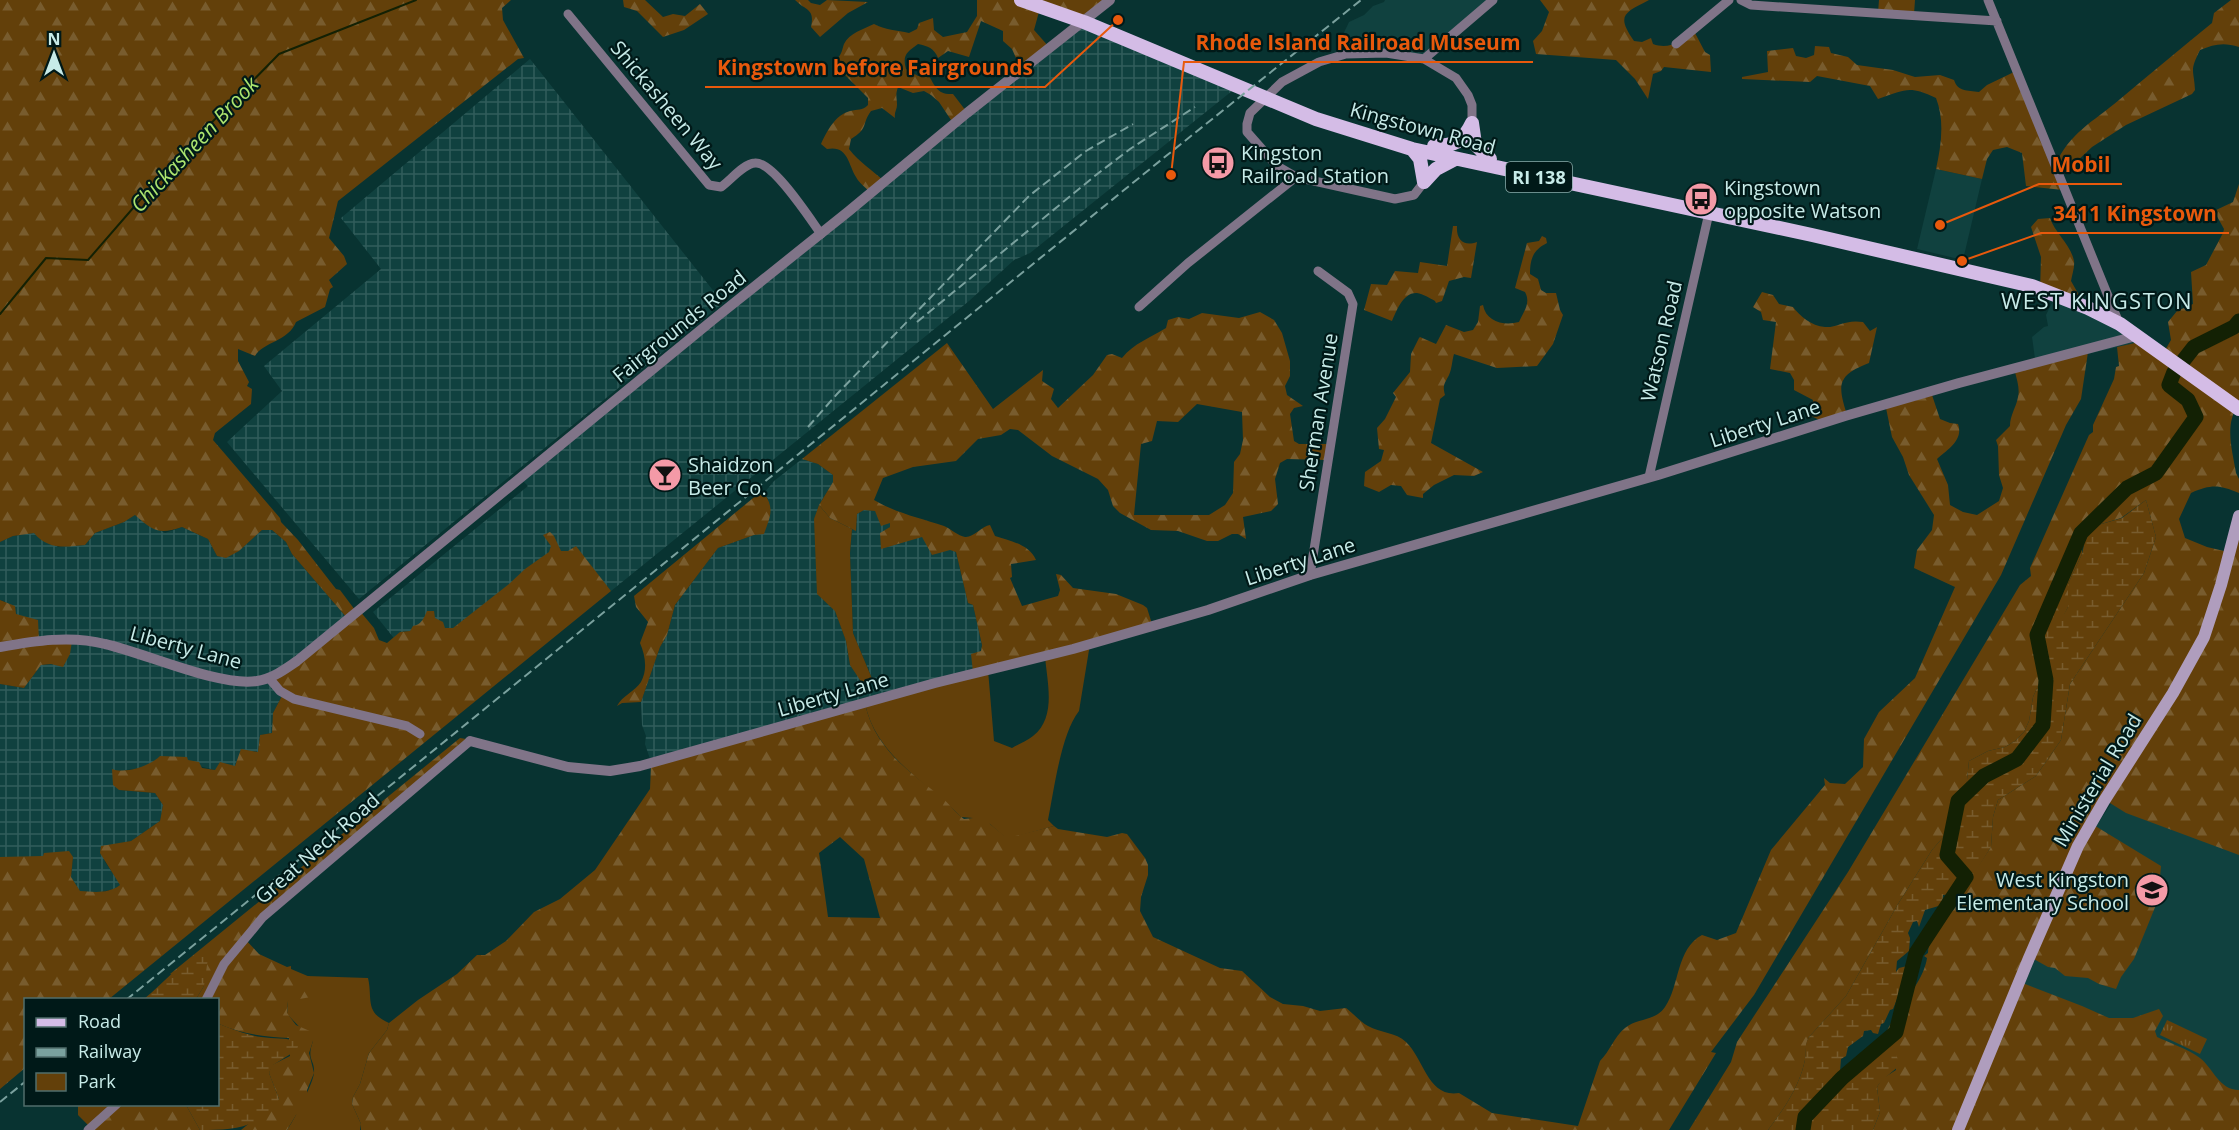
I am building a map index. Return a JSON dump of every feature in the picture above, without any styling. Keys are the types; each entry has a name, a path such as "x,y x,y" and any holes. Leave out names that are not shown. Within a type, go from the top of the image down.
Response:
{"main road":[{"name":"Kingstown Road","path":"1021,0 1084,22 1272,97 1348,122 1434,146 1608,187 1624,194"},
{"name":"Kingstown Road","path":"1272,97 1342,128 1413,149 2032,286 2088,308 2120,324 2239,409"},
{"path":"1434,146 1454,145 1461,140 1472,123"},
{"path":"1472,123 1475,144 1490,159"},
{"path":"1413,149 1420,159 1424,182"},
{"path":"1424,182 1436,169 1455,159"},
{"name":"Ministerial Road","path":"1958,1130 2078,846 2173,693 2204,637 2221,585 2239,516"}],"street":[{"name":"Fairgrounds Road","path":"269,678 297,661 968,112 1110,0"},
{"path":"1424,58 1493,0"},
{"path":"1676,44 1729,0"},
{"path":"1742,0 1751,5 1997,21"},
{"path":"1988,0 2120,324"},
{"name":"Shickasheen Way","path":"568,14 709,185 722,187 746,166 755,163 763,164 784,184 820,234"},
{"path":"1424,182 1414,195 1395,199 1296,177 1277,166 1247,132 1246,124 1250,112 1282,82 1319,62 1346,54 1386,53 1424,58 1456,78 1472,105 1472,123"},
{"path":"1139,307 1188,263 1296,177"},
{"name":"Watson Road","path":"1650,477 1709,213"},
{"name":"Sherman Avenue","path":"1310,575 1353,304 1348,293 1318,271"},
{"name":"Liberty Lane","path":"470,741 568,767 610,771 640,766 935,683 1084,646 1208,610 1310,575 1650,477 1959,383 2136,336"},
{"name":"Liberty Lane","path":"0,647 34,641 86,641 105,644 218,678 246,682 269,678"},
{"path":"269,678 280,691 294,699 407,726 420,734"},
{"name":"Great Neck Road","path":"207,998 224,964 263,917 470,741"},
{"path":"88,1130 115,1106"}],"shaded area":[{"path":"1385,0 1492,0 1443,41 1429,63 1411,58 1348,56 1338,45 1349,22 1364,15 1373,6"},
{"path":"1079,24 1237,87 1030,253 1014,260 969,301 611,591 607,586 413,662 373,612 528,486 521,479"},
{"path":"530,59 723,303 359,599 227,442 282,391 264,366 381,269 341,218"},
{"path":"1936,169 1982,179 1963,260 1917,249"},
{"path":"2055,297 2107,323 2135,343 2036,366 2032,337 2048,326 2046,315"},
{"path":"802,459 818,464 833,475 833,482 820,503 818,594 835,610 846,641 850,665 873,681 853,633 850,553 852,529 856,530 857,514 864,510 875,511 884,523 890,523 890,527 885,531 922,537 956,552 968,603 973,605 982,645 973,672 651,762 645,744 641,702 660,647 667,635 675,605 718,548 754,535 768,499 764,493 774,481"},
{"path":"135,515 165,533 182,527 208,539 217,556 239,551 262,530 272,530 286,542 292,554 347,618 283,694 273,713 272,733 260,735 258,752 241,750 235,766 215,770 199,766 153,763 141,768 118,771 119,790 155,793 163,805 160,821 131,841 101,847 105,862 121,885 101,892 80,892 71,877 73,857 0,857 0,684 24,688 41,665 51,664 39,640 4,601 0,600 0,542 13,536 34,533 58,547 85,545 95,533 124,522"},
{"name":"West Kingston Elementary School","path":"2129,776 2239,824 2239,1095 2012,1013 2086,842"}],"green space":[{"path":"0,0 511,0 502,8 503,20 524,58 518,59 338,201 329,238 344,256 347,264 329,280 333,287 330,289 325,307 296,322 288,333 264,347 255,356 238,349 238,361 249,382 247,386 252,389 251,404 215,433 213,440 280,518 336,589 340,590 355,610 359,610 374,628 379,640 387,643 400,632 410,631 413,626 422,621 427,611 434,611 435,618 443,622 445,628 453,628 549,552 551,546 543,535 550,532 561,551 568,551 576,546 611,591 110,998 24,998 24,1069 0,1089 0,857 43,856 44,853 69,851 73,857 71,877 80,891 106,891 120,885 100,853 101,846 131,841 160,821 163,805 155,793 119,790 113,785 112,769 137,768 160,756 187,757 188,760 199,762 202,768 215,770 220,762 235,766 241,749 258,752 260,735 272,733 273,713 283,694 272,680 347,618 292,554 286,542 272,530 262,530 239,551 226,558 217,556 208,539 182,527 167,531 157,530 135,515 124,522 95,533 85,545 64,547 51,545 34,533 13,536 0,542"},
{"path":"623,0 645,0 663,17 673,14 685,16 700,4 708,14 684,30 663,37 637,11 624,7"},
{"path":"795,0 808,0 820,5 827,0 868,2 848,13 820,37 811,27 812,16 809,10"},
{"path":"977,0 1109,0 1087,19 1040,8 1034,30 1049,47 1020,67 1012,49 1003,41 1003,31 981,21 969,57 948,51 938,58 930,48 918,44 911,49 905,57 906,69 918,76 928,74 937,89 943,93 953,94 966,111 953,123 939,102 931,95 924,91 913,93 898,87 895,118 882,108 871,111 863,129 851,139 849,149 884,181 870,192 857,179 843,153 839,150 827,149 821,144 829,129 840,116 868,105 868,98 845,75 838,58 846,40 874,24 909,33 917,29 919,23 933,18 934,30 943,37 967,32 977,16"},
{"path":"1540,0 1649,0 1625,16 1625,25 1634,41 1642,42 1651,38 1653,44 1664,46 1680,42 1695,33 1705,52 1710,55 1711,72 1664,67 1653,74 1648,99 1635,79 1616,60 1536,54 1533,41 1542,31 1549,12"},
{"path":"1879,0 1915,0 1914,14 1878,13"},
{"path":"2231,0 2239,0 2239,47 2219,44 2200,50 2193,67 2195,90 2192,94 2126,125 2092,147 2075,163 2057,170 2063,190 2026,186 2022,153 2007,147 1993,150 1987,159 1982,179 1936,169 1941,142 1939,107 1936,98 1919,91 1901,91 1878,99 1870,86 1817,76 1810,82 1742,79 1742,77 1768,72 1767,51 1793,48 1796,56 1806,58 1814,55 1815,46 1829,47 1831,53 1848,57 1857,65 1893,70 1915,77 1940,75 1954,80 1961,89 1979,92 1987,85 2014,72 2055,166 2067,145 2082,129 2212,23 2214,13"},
{"path":"2239,184 2239,403 2234,411 2230,437 2239,479 2239,493 2215,487 2191,493 2179,519 2185,538 2224,551 2239,514 2239,855 2126,813 2105,800 2092,824 2161,866 2158,900 2134,959 2121,977 2116,989 2088,978 2065,976 2055,968 2048,967 2030,957 2020,982 2109,1018 2133,1018 2159,1009 2163,1016 2155,1031 2157,1037 2195,1055 2205,1062 2221,1083 2239,1090 2239,1130 1873,1130 1880,1112 1877,1087 1882,1079 1896,1070 1891,1043 1885,1035 1921,977 1927,958 1924,956 1928,953 1933,937 1959,901 1962,891 1969,886 1971,877 1991,847 1993,817 1998,800 2036,776 2061,740 2070,684 2144,573 2156,537 2146,500 2121,518 2098,525 2082,548 2082,554 2068,584 2068,607 2064,615 2042,614 2035,627 2042,677 2033,697 2029,721 2024,732 2005,747 1988,751 1969,761 1966,790 1953,809 1945,835 1932,850 1898,904 1846,996 1809,1037 1805,1061 1798,1082 1774,1122 1768,1130 1689,1130 1731,1062 1737,1042 1848,872 2020,585 2031,576 2030,568 2089,435 2093,432 2093,425 2114,379 2116,367 2119,366 2117,347 2135,343 2161,357 2171,340 2168,322 2177,311 2193,304 2191,272 2206,265 2223,233 2224,229 2214,211 2233,202"},
{"path":"2050,218 2072,255 2074,266 2071,281 2079,295 2081,307 2040,292 2041,257 2031,227 2038,219"},
{"path":"1453,226 1457,226 1459,239 1465,243 1477,242 1471,278 1464,277 1449,281 1442,301 1436,303 1417,293 1408,296 1401,303 1392,321 1364,310 1371,284 1387,285 1395,271 1418,273 1420,262 1447,266"},
{"path":"1542,236 1546,238 1547,243 1533,256 1530,274 1538,279 1541,290 1546,293 1556,293 1563,315 1553,344 1537,366 1497,368 1454,354 1450,373 1444,386 1445,395 1440,399 1431,443 1483,472 1474,476 1454,475 1434,485 1423,494 1423,498 1407,495 1401,486 1391,485 1379,492 1364,486 1365,472 1381,461 1384,450 1379,449 1377,428 1385,419 1396,397 1393,393 1410,372 1411,354 1419,338 1436,344 1446,325 1464,332 1473,330 1478,322 1480,306 1483,305 1488,315 1496,321 1519,322 1526,307 1527,296 1525,292 1515,288 1527,243 1539,241"},
{"path":"1762,292 1773,295 1779,304 1793,307 1806,320 1815,325 1829,327 1857,321 1863,322 1870,331 1877,327 1869,363 1850,373 1842,383 1842,398 1848,418 1826,423 1811,416 1813,400 1794,390 1794,380 1790,373 1770,369 1776,322 1763,320 1761,312 1753,307"},
{"path":"1260,312 1274,320 1282,333 1290,361 1290,376 1285,386 1287,395 1303,406 1294,408 1290,414 1294,441 1299,444 1329,444 1327,460 1287,459 1280,463 1275,479 1278,504 1271,511 1243,517 1246,539 1238,534 1232,534 1218,541 1207,541 1178,531 1151,530 1120,513 1113,506 1108,490 1098,479 1052,456 1018,430 1010,429 1001,435 978,439 956,461 913,467 883,478 874,500 899,512 944,526 965,537 990,525 995,536 1029,550 1036,560 1011,564 1012,577 1010,578 1022,606 1058,596 1060,590 1056,574 1061,575 1073,588 1116,594 1143,605 1147,608 1152,624 973,672 971,654 981,651 982,645 973,605 968,603 956,552 950,550 932,555 922,537 881,549 880,533 890,527 890,523 881,526 875,511 864,510 857,514 856,531 830,518 819,505 833,482 833,475 818,464 802,459 947,343 993,409 1043,370 1042,381 1054,389 1051,399 1058,408 1093,375 1107,355 1112,354 1122,358 1137,345 1166,328 1168,320 1178,317 1189,319 1202,313 1239,318","holes":["1197,404 1242,412 1243,440 1240,454 1234,462 1233,493 1225,505 1209,515 1134,515 1141,444 1152,441 1157,421 1178,422"]},
{"path":"2088,352 2081,399 2066,425 2001,575 1754,995 1711,1052 1716,1053 1669,1130 361,1130 361,1124 352,1104 353,1097 360,1084 369,1053 387,1030 389,1023 457,974 477,955 485,955 506,941 534,912 560,899 595,870 650,789 651,766 865,704 870,720 884,746 904,767 964,819 973,818 983,811 990,824 1007,838 1054,826 1058,829 1107,837 1127,834 1148,865 1140,911 1153,937 1220,968 1242,971 1270,997 1283,1004 1320,1011 1346,1008 1368,1026 1398,1036 1406,1042 1433,1084 1440,1090 1459,1093 1492,1113 1578,1126 1600,1061 1625,1028 1657,1015 1665,1007 1687,949 1702,935 1717,940 1736,933 1771,850 1825,785 1824,778 1830,783 1845,784 1863,767 1864,739 1879,712 1915,678 1955,587 1914,568 1917,550 1932,530 1934,515 1909,475 1903,457 1892,437 1886,408 1932,395 1940,419 1958,424 1957,440 1937,459 1948,485 1950,505 1963,512 1977,515 1999,501 2003,488 1999,475 1996,440 2010,426 2019,394 2015,372","holes":["840,837 864,859 880,918 828,917 819,853"]},
{"path":"764,493 769,504 770,518 764,534 754,535 718,548 675,605 667,635 660,647 641,702 622,703 617,706 641,682 645,667 640,643 648,622 636,607 634,596 758,494"},
{"path":"2146,500 2156,537 2144,573 2070,684 2061,740 2036,776 1998,800 1993,817 1991,847 1972,877 1969,886 1962,891 1956,889 1954,894 1943,895 1942,905 1925,910 1919,927 1917,921 1913,922 1908,933 1909,951 1897,961 1896,972 1899,968 1907,966 1906,983 1903,984 1893,1009 1881,1024 1878,1034 1871,1030 1864,1031 1863,1036 1848,1047 1846,1056 1841,1059 1840,1071 1835,1081 1839,1083 1843,1082 1869,1050 1885,1037 1891,1043 1900,1064 1877,1087 1880,1112 1873,1130 1768,1130 1798,1082 1805,1061 1806,1044 1809,1037 1846,996 1898,904 1932,850 1945,835 1953,809 1966,789 1969,761 1988,751 2005,747 2024,732 2029,721 2033,697 2042,677 2038,636 2034,627 2035,620 2042,614 2064,614 2068,607 2068,584 2082,554 2087,532 2098,525 2122,518"},
{"path":"819,505 830,518 852,529 850,553 853,633 873,681 864,686 850,665 846,641 835,611 817,594 814,519"},
{"path":"0,600 15,606 16,614 38,620 39,640 72,641 70,654 63,667 51,664 41,665 24,688 0,684"},
{"path":"1090,644 1079,711 1067,734 1056,778 1048,820 1054,826 1007,839 990,824 973,818 961,817 904,767 880,739 871,723 865,704 988,670 994,741 1012,748 1033,736 1045,719 1049,699 1045,656"},
{"path":"460,738 466,739 244,938 259,954 287,967 291,966 291,969 310,977 311,997 288,1001 287,1013 296,1025 312,1032 313,1041 309,1053 314,1073 307,1090 309,1106 296,1115 287,1130 241,1130 279,1099 269,1073 272,1065 290,1056 289,1038 253,1034 219,1024 219,998 197,998 204,986 170,974"},
{"path":"209,951 204,986 197,998 145,998 182,965"},
{"path":"307,976 368,978 373,1009 381,1019 389,1023 387,1030 369,1053 360,1084 353,1097 352,1104 361,1124 360,1130 287,1130 307,1094 314,1073 310,1052 313,1041 287,1014 288,1001"},
{"path":"2167,1020 2207,1039 2200,1054 2160,1035"},
{"path":"219,1024 250,1035 299,1042 297,1050 273,1065 269,1073 279,1099 268,1113 241,1127 200,1130 187,1106 219,1106"},
{"path":"78,1106 187,1106 200,1130 87,1130 89,1126 78,1115"}],"waterway":[{"name":"Chickasheen Brook","path":"0,314 46,258 88,260 173,162 279,54 416,0"},
{"path":"2183,361 2194,347 2234,327 2239,321"},
{"path":"1803,1130 1805,1117 1842,1078 1896,1032 1916,953 1966,877 1947,855 1958,801 1984,776 2017,759 2043,725 2046,680 2037,635 2081,533 2127,488 2156,473 2196,417 2188,400 2169,385 2174,372"}],"railway":[{"path":"128,998 1361,0"},
{"path":"917,322 1096,175 1130,149 1195,107"},
{"path":"808,427 837,394 1029,196 1086,151 1133,124"},
{"path":"0,1102 24,1083"}],"place":[{"name":"Kingstown before Fairgrounds","path":"1118,20"},
{"name":"Kingston Railroad Station","path":"1218,163"},
{"name":"Rhode Island Railroad Museum","path":"1171,175"},
{"name":"Kingstown opposite Watson","path":"1701,199"},
{"name":"Mobil","path":"1940,225"},
{"name":"3411 Kingstown","path":"1962,261"},
{"name":"Shaidzon Beer Co.","path":"665,475"},
{"name":"West Kingston Elementary School","path":"2152,890"}],"district":[{"name":"WEST KINGSTON","path":"2097,300"}]}
